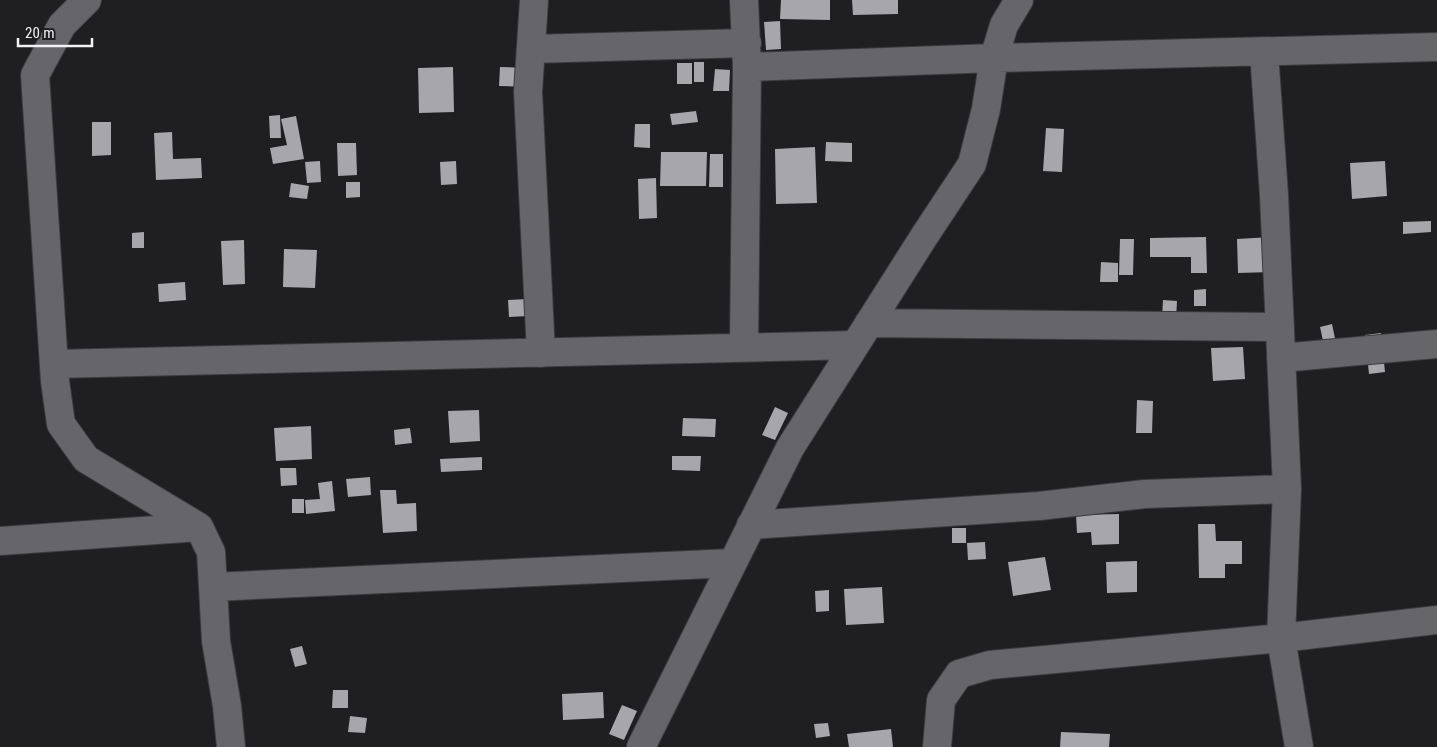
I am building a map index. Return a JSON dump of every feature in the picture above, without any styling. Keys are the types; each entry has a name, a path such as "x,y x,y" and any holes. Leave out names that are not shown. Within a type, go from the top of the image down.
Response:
{"street":[{"path":"87,0 62,24 35,75 55,381 61,424 86,459 199,527 211,552 216,640 227,706 231,747"},
{"path":"534,0 528,92 541,352"},
{"path":"744,0 747,55 744,347"},
{"path":"641,747 790,448 972,164 986,109 994,58 1004,25 1019,0"},
{"path":"531,49 747,55 994,58 1437,47"},
{"path":"1264,52 1274,196 1287,489 1281,638 1299,747"},
{"path":"54,364 744,347 862,334 1280,327"},
{"path":"1281,358 1437,344"},
{"path":"751,526 1039,506 1145,494 1287,489"},
{"path":"0,541 199,527"},
{"path":"214,587 732,564"},
{"path":"937,747 940,700 960,674 990,665 1281,638 1437,620"}],"building":[{"path":"781,0 830,0 830,20 780,19"},
{"path":"852,0 898,0 898,14 853,15"},
{"path":"780,21 781,49 766,50 764,22"},
{"path":"694,62 704,62 704,82 694,82"},
{"path":"677,63 692,63 692,84 677,84"},
{"path":"453,67 454,112 419,113 418,68"},
{"path":"500,67 530,68 529,87 499,86"},
{"path":"715,69 730,70 729,91 713,91"},
{"path":"696,111 698,122 672,125 670,114"},
{"path":"280,115 281,138 270,138 269,116"},
{"path":"296,116 304,159 273,164 270,148 287,145 281,119"},
{"path":"92,122 111,122 111,155 92,156"},
{"path":"635,124 650,124 650,148 634,147"},
{"path":"1046,128 1064,129 1062,172 1043,171"},
{"path":"172,132 173,159 201,158 202,178 156,180 154,133"},
{"path":"826,142 852,143 852,162 825,161"},
{"path":"337,143 356,143 357,175 338,176"},
{"path":"815,147 817,203 776,204 775,149"},
{"path":"661,152 707,152 706,186 660,186"},
{"path":"710,154 723,154 723,187 709,187"},
{"path":"320,161 321,182 307,183 305,162"},
{"path":"456,161 457,184 441,185 440,162"},
{"path":"1385,161 1387,196 1352,199 1350,163"},
{"path":"656,178 657,218 639,219 638,179"},
{"path":"346,182 360,182 360,197 346,198"},
{"path":"291,183 309,186 307,199 289,197"},
{"path":"1431,221 1431,232 1403,234 1403,222"},
{"path":"144,232 144,248 132,248 132,233"},
{"path":"1206,237 1207,273 1191,273 1191,257 1150,257 1150,238"},
{"path":"1271,237 1272,272 1238,273 1237,239"},
{"path":"1120,239 1134,239 1133,275 1119,275"},
{"path":"244,240 245,284 223,285 221,241"},
{"path":"284,249 317,250 315,288 283,287"},
{"path":"1101,262 1118,263 1118,282 1100,282"},
{"path":"185,282 186,300 159,302 158,284"},
{"path":"1206,289 1206,306 1194,306 1194,290"},
{"path":"527,299 528,316 509,317 508,300"},
{"path":"1163,300 1177,301 1176,319 1162,319"},
{"path":"1332,324 1337,348 1325,350 1320,327"},
{"path":"1381,333 1385,372 1369,374 1365,335"},
{"path":"1243,347 1245,379 1213,381 1211,348"},
{"path":"1137,400 1153,401 1152,433 1136,433"},
{"path":"775,407 788,413 775,440 762,435"},
{"path":"479,410 480,441 450,443 448,411"},
{"path":"683,418 716,419 715,437 682,436"},
{"path":"311,426 312,459 276,461 274,428"},
{"path":"410,428 412,443 395,445 394,430"},
{"path":"672,456 701,456 700,471 672,470"},
{"path":"482,457 482,470 441,472 440,459"},
{"path":"280,468 296,468 297,485 281,486"},
{"path":"370,477 371,495 348,497 346,479"},
{"path":"332,481 335,511 306,514 305,500 320,499 318,483"},
{"path":"380,490 396,490 397,504 416,503 417,531 383,533"},
{"path":"292,499 304,499 304,513 292,513"},
{"path":"1119,514 1119,544 1092,545 1091,532 1077,533 1076,515"},
{"path":"1198,524 1215,524 1216,541 1242,541 1242,564 1225,564 1225,578 1199,578"},
{"path":"952,528 966,528 966,543 952,543"},
{"path":"985,542 986,559 968,560 967,543"},
{"path":"1045,557 1051,590 1013,596 1008,562"},
{"path":"1137,561 1137,592 1107,593 1106,562"},
{"path":"882,587 884,623 846,625 844,589"},
{"path":"829,590 829,611 816,612 815,591"},
{"path":"302,646 307,664 295,667 290,649"},
{"path":"333,690 348,690 348,708 332,708"},
{"path":"603,692 604,718 563,720 562,694"},
{"path":"622,705 637,711 624,740 609,734"},
{"path":"350,716 367,718 365,733 348,732"},
{"path":"828,723 830,736 816,738 814,724"},
{"path":"891,729 893,747 849,747 847,734"},
{"path":"1061,732 1110,734 1109,747 1060,747"}]}
